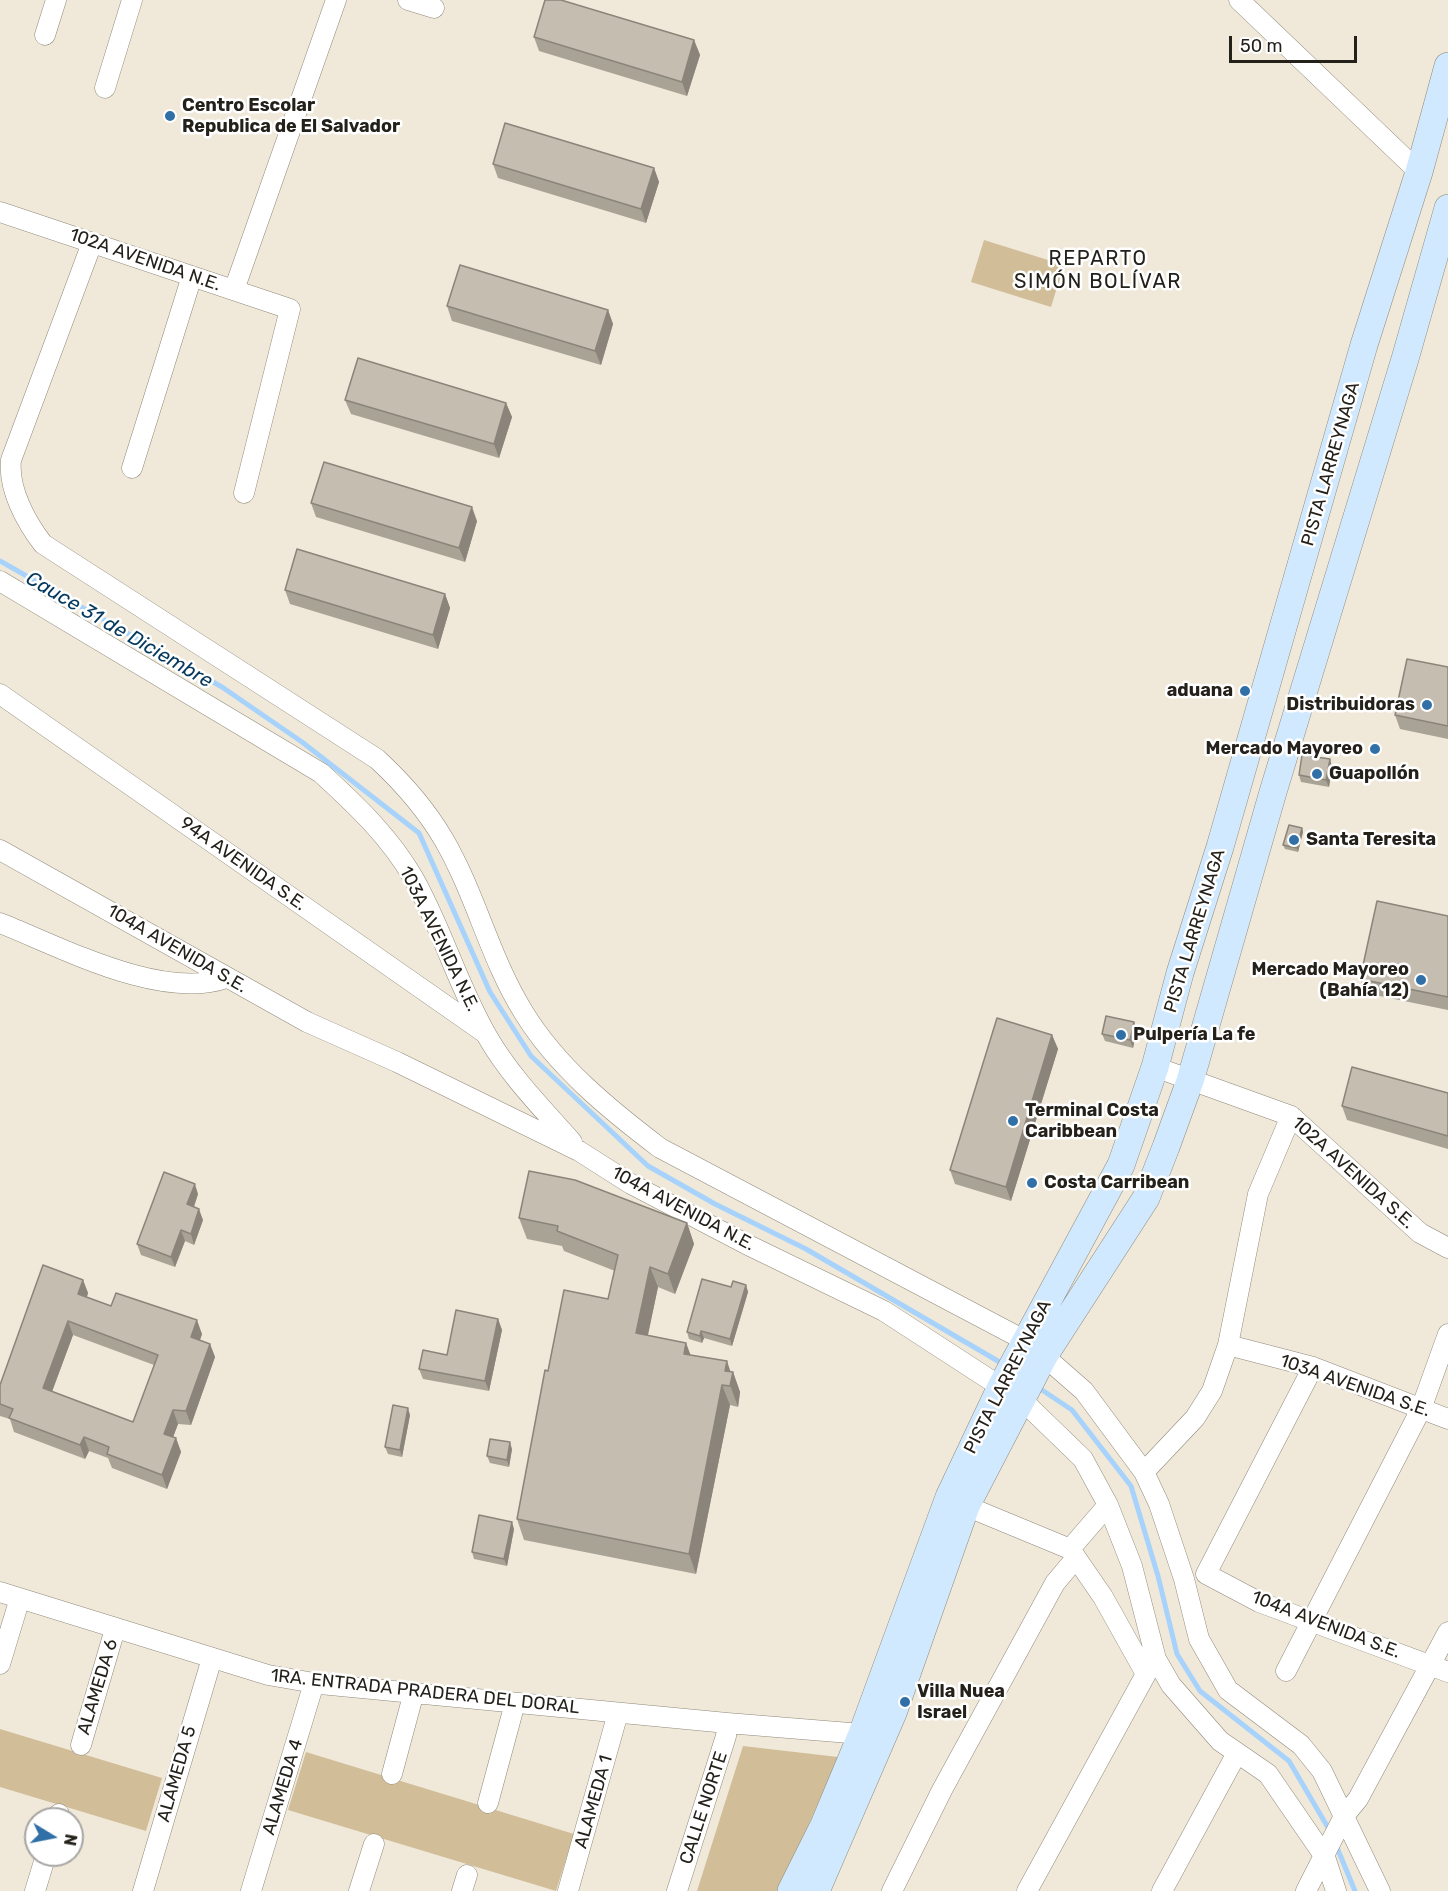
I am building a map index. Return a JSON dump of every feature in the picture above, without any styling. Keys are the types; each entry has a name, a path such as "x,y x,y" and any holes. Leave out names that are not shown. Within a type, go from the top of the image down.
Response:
{"main road":[{"name":"PISTA LARREYNAGA","path":"791,1891 824,1825 862,1734 949,1497 1033,1352 1121,1165 1155,1067 1180,973 1220,848 1364,345 1419,172 1448,66"},
{"name":"PISTA LARREYNAGA","path":"1033,1352 1146,1198 1190,1081 1276,781 1405,359 1448,208"},
{"name":"PISTA LARREYNAGA","path":"816,1891 893,1713 966,1506 1012,1391"}],"street":[{"path":"45,35 56,0"},
{"path":"105,88 132,0"},
{"path":"234,290 336,0"},
{"path":"408,0 434,8"},
{"path":"1239,0 1419,172"},
{"name":"102A AVENIDA N.E.","path":"0,212 290,309 244,493"},
{"path":"92,243 11,460 13,485 32,530 43,544 377,759 395,775 417,799 445,841 507,984 525,1015 577,1078 630,1126 660,1148 1033,1352 1083,1391 1144,1472 1159,1504 1184,1580 1198,1639 1228,1690 1301,1745 1322,1771 1335,1837 1336,1891"},
{"path":"132,468 192,276"},
{"name":"103A AVENIDA N.E.","path":"0,581 321,773 362,810 391,844 414,879 485,1034 520,1084 579,1151"},
{"name":"94A AVENIDA S.E.","path":"0,694 485,1034"},
{"name":"104A AVENIDA S.E.","path":"0,850 226,978 307,1022 357,1044"},
{"path":"0,923 138,978 179,983 213,983 226,978"},
{"name":"104A AVENIDA N.E.","path":"357,1044 579,1151 631,1184 746,1244 884,1311 1012,1391 1083,1459 1108,1504 1132,1566 1156,1659 1171,1684 1220,1741 1268,1774 1335,1837"},
{"name":"102A AVENIDA S.E.","path":"1155,1067 1291,1116 1420,1233 1448,1248"},
{"path":"1144,1472 1195,1418 1212,1391 1228,1345 1258,1194 1291,1116"},
{"path":"1286,1671 1421,1409 1448,1334"},
{"name":"103A AVENIDA S.E.","path":"1228,1345 1313,1367 1448,1419"},
{"name":"104A AVENIDA S.E.","path":"1313,1367 1206,1574 1259,1602 1439,1669"},
{"path":"892,1891 942,1790 1055,1583 1108,1504"},
{"path":"966,1506 1073,1554 1103,1597 1146,1674 1171,1684"},
{"name":"1RA. ENTRADA PRADERA DEL DORAL","path":"0,1592 268,1675 314,1683 727,1724 862,1734"},
{"path":"0,1664 20,1598"},
{"name":"ALAMEDA 6","path":"81,1745 115,1629"},
{"path":"1306,1891 1358,1798 1439,1669 1448,1632"},
{"name":"ALAMEDA 5","path":"143,1891 212,1658"},
{"path":"1027,1891 1146,1674"},
{"name":"ALAMEDA 4","path":"251,1891 314,1683"},
{"path":"392,1774 414,1692"},
{"path":"488,1803 515,1703"},
{"name":"ALAMEDA 1","path":"568,1891 618,1713"},
{"name":"CALLE NORTE","path":"677,1891 726,1736 727,1724"},
{"path":"1162,1891 1237,1753"},
{"path":"1335,1837 1380,1891"},
{"path":"359,1891 374,1844"},
{"path":"35,1891 42,1867"}],"shaded area":[{"path":"984,240 1064,265 1051,307 971,282"},
{"path":"0,1729 162,1778 146,1831 84,1812 84,1807 66,1807 0,1787"},
{"path":"743,1746 838,1757 780,1891 697,1891"},
{"path":"306,1752 574,1834 556,1891 288,1810"}],"building":[{"path":"545,0 561,0 694,40 682,82 534,37"},
{"path":"505,123 654,168 641,209 493,164"},
{"path":"460,265 608,310 595,351 447,306"},
{"path":"358,358 506,403 494,444 345,400"},
{"path":"324,462 472,507 459,548 311,503"},
{"path":"297,549 445,594 433,635 285,590"},
{"name":"Distribuidoras","path":"1407,659 1448,667 1448,726 1395,715"},
{"path":"1302,755 1330,759 1326,780 1299,775"},
{"name":"Santa Teresita","path":"1289,825 1302,828 1297,848 1283,845"},
{"path":"1377,901 1448,916 1448,997 1360,979"},
{"path":"1106,1016 1134,1022 1130,1040 1102,1034"},
{"path":"997,1018 1052,1035 1006,1187 950,1170"},
{"path":"1352,1067 1448,1093 1448,1136 1342,1106"},
{"path":"529,1171 575,1180 687,1223 668,1274 650,1267 636,1333 686,1343 684,1354 727,1361 725,1371 733,1372 730,1386 722,1385 689,1554 517,1519 545,1370 548,1371 564,1290 608,1299 618,1255 557,1231 558,1226 519,1218"},
{"path":"164,1172 195,1184 187,1204 199,1209 191,1234 181,1230 171,1257 137,1244"},
{"path":"43,1265 83,1280 78,1294 111,1306 116,1293 197,1320 191,1337 210,1344 186,1411 173,1410 164,1434 176,1438 162,1475 107,1454 109,1447 84,1437 80,1445 9,1418 13,1409 0,1404 0,1385","holes":["68,1321 158,1355 133,1422 43,1388"]},
{"path":"702,1279 731,1287 733,1281 746,1285 730,1339 701,1331 700,1336 687,1332"},
{"path":"456,1310 498,1319 485,1381 419,1369 423,1350 447,1355"},
{"path":"393,1405 408,1408 400,1450 385,1447"},
{"path":"490,1439 510,1442 507,1460 487,1456"},
{"path":"479,1515 512,1522 504,1559 472,1552"}],"waterway":[{"path":"0,561 222,687 302,742 419,833 490,992 531,1056 648,1166 715,1204 806,1249 1003,1364"},
{"path":"1036,1386 1072,1410 1131,1486 1158,1576 1177,1654 1200,1691 1289,1761 1330,1831"},
{"name":"Cauce 31 de Diciembre","path":"1336,1845 1355,1891"}],"place":[{"name":"Centro Escolar Republica de El Salvador","path":"170,116"},
{"name":"aduana","path":"1245,691"},
{"name":"Distribuidoras","path":"1427,705"},
{"name":"Mercado Mayoreo","path":"1375,749"},
{"name":"Guapollón","path":"1317,774"},
{"name":"Santa Teresita","path":"1294,840"},
{"name":"Mercado Mayoreo (Bahía 12)","path":"1421,980"},
{"name":"Pulpería La fe","path":"1121,1035"},
{"name":"Terminal Costa Caribbean","path":"1013,1121"},
{"name":"Costa Carribean","path":"1032,1183"},
{"name":"Villa Nuea Israel","path":"905,1702"}],"district":[{"name":"REPARTO SIMÓN BOLÍVAR","path":"1098,270"}]}
